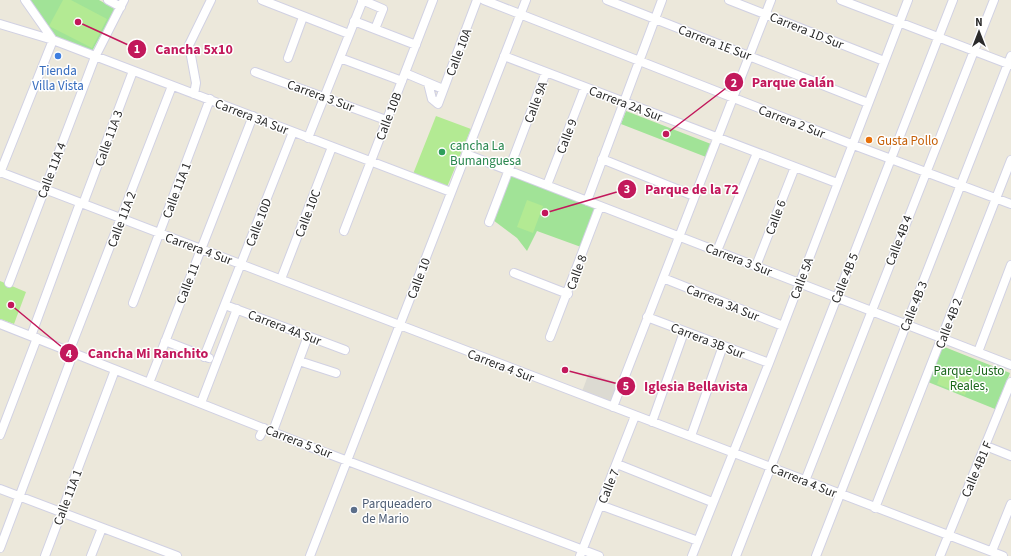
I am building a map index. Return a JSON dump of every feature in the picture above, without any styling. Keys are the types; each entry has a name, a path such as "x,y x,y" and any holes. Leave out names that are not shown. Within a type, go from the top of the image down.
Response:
{"street":[{"path":"0,172 53,40 25,0"},
{"path":"108,0 123,3"},
{"path":"194,94 196,83 190,42 211,0"},
{"path":"262,0 349,34"},
{"path":"308,138 363,0 383,9 375,29"},
{"name":"Calle 10B","path":"344,231 433,0"},
{"name":"Calle 10A","path":"428,83 432,99 438,104 478,0"},
{"name":"Carrera 2 Sur","path":"484,0 732,98 851,144 926,170 1011,204"},
{"name":"Calle 10","path":"310,556 450,192 526,0"},
{"name":"Carrera 1E Sur","path":"607,0 868,103"},
{"path":"587,201 662,0"},
{"name":"Carrera 1D Sur","path":"729,0 884,61"},
{"path":"613,407 678,236 771,0"},
{"path":"841,0 858,3 899,22 1009,65"},
{"name":"Calle 5A","path":"692,556 712,502 769,363 851,144 908,0"},
{"name":"Calle 4B 5","path":"736,556 953,0"},
{"name":"Calle 4B 4","path":"805,481 994,0"},
{"name":"Calle 11A 4","path":"9,283 43,189 95,57 123,3"},
{"path":"288,58 304,17"},
{"path":"354,21 416,45"},
{"name":"Carrera 3A Sur","path":"0,24 53,40 450,192"},
{"name":"Carrera 2A Sur","path":"504,56 837,183"},
{"name":"Calle 4B 3","path":"816,556 1009,65 1011,56"},
{"path":"340,58 444,89"},
{"name":"Calle 11A 3","path":"0,435 82,204 133,71"},
{"name":"Carrera 3 Sur","path":"255,72 325,96 386,120"},
{"name":"Calle 9A","path":"489,222 546,72"},
{"name":"Calle 11A 2","path":"0,548 20,497 121,218 172,86"},
{"name":"Calle 9","path":"547,185 585,87"},
{"name":"Calle 11A 1","path":"133,303 210,100"},
{"name":"Calle 11","path":"149,383 254,116"},
{"name":"Calle 10D","path":"204,357 293,132"},
{"name":"Calle 10C","path":"281,278 332,147"},
{"path":"717,251 757,153"},
{"name":"Carrera 3 Sur","path":"466,154 1011,365"},
{"path":"602,159 694,196"},
{"name":"Calle 4B 2","path":"875,508 1011,160"},
{"name":"Calle 6","path":"756,266 795,167"},
{"name":"Carrera 4 Sur","path":"0,172 160,234 281,278 635,416 733,452 840,495 949,534 1003,556"},
{"name":"Calle 8","path":"550,337 568,294 600,206"},
{"path":"978,352 1011,265"},
{"path":"514,273 568,294"},
{"name":"Carrera 3A Sur","path":"662,278 783,326"},
{"name":"Carrera 4A Sur","path":"225,305 345,350"},
{"path":"201,403 236,309"},
{"name":"Carrera 3B Sur","path":"647,317 769,363"},
{"name":"Carrera 5 Sur","path":"0,324 581,553 599,556"},
{"path":"652,422 684,332"},
{"path":"273,431 308,336"},
{"path":"165,341 216,361"},
{"path":"691,436 723,346"},
{"path":"299,361 336,373"},
{"name":"Calle 11A 1","path":"44,556 115,370"},
{"name":"Calle 4B1 F","path":"940,556 1011,382"},
{"name":"Calle 7","path":"581,553 635,416"},
{"path":"260,436 264,428"},
{"path":"986,446 1011,456"},
{"path":"617,464 712,502"},
{"path":"0,489 177,556"},
{"path":"992,551 1011,504"},
{"path":"600,506 698,541"},
{"path":"91,556 102,528"}],"green space":[{"path":"30,0 99,0 115,9 91,53 55,38"},
{"path":"63,0 71,0 107,19 92,48 49,26"},
{"path":"626,111 711,144 706,157 621,124"},
{"name":"cancha La Bumanguesa","path":"436,116 471,129 447,187 413,174"},
{"path":"511,174 596,206 581,247 537,231 527,251 517,238 493,220"},
{"path":"527,200 543,206 533,233 517,227"},
{"path":"0,281 26,292 14,324 0,319"},
{"name":"Parque Justo Reales,","path":"942,346 1010,373 995,409 928,382"},
{"path":"944,366 972,376 965,395 937,384"}],"shaded area":[{"path":"589,373 620,384 612,405 581,394"}],"place":[{"name":"Cancha 5x10","path":"78,22"},
{"name":"Tienda Villa Vista","path":"58,56"},
{"name":"Parque Galán","path":"666,134"},
{"name":"Gusta Pollo","path":"869,140"},
{"name":"cancha La Bumanguesa","path":"442,152"},
{"name":"Parque de la 72","path":"545,213"},
{"name":"Cancha Mi Ranchito","path":"11,305"},
{"name":"Iglesia Bellavista","path":"565,370"},
{"name":"Parqueadero de Mario","path":"354,510"}]}
